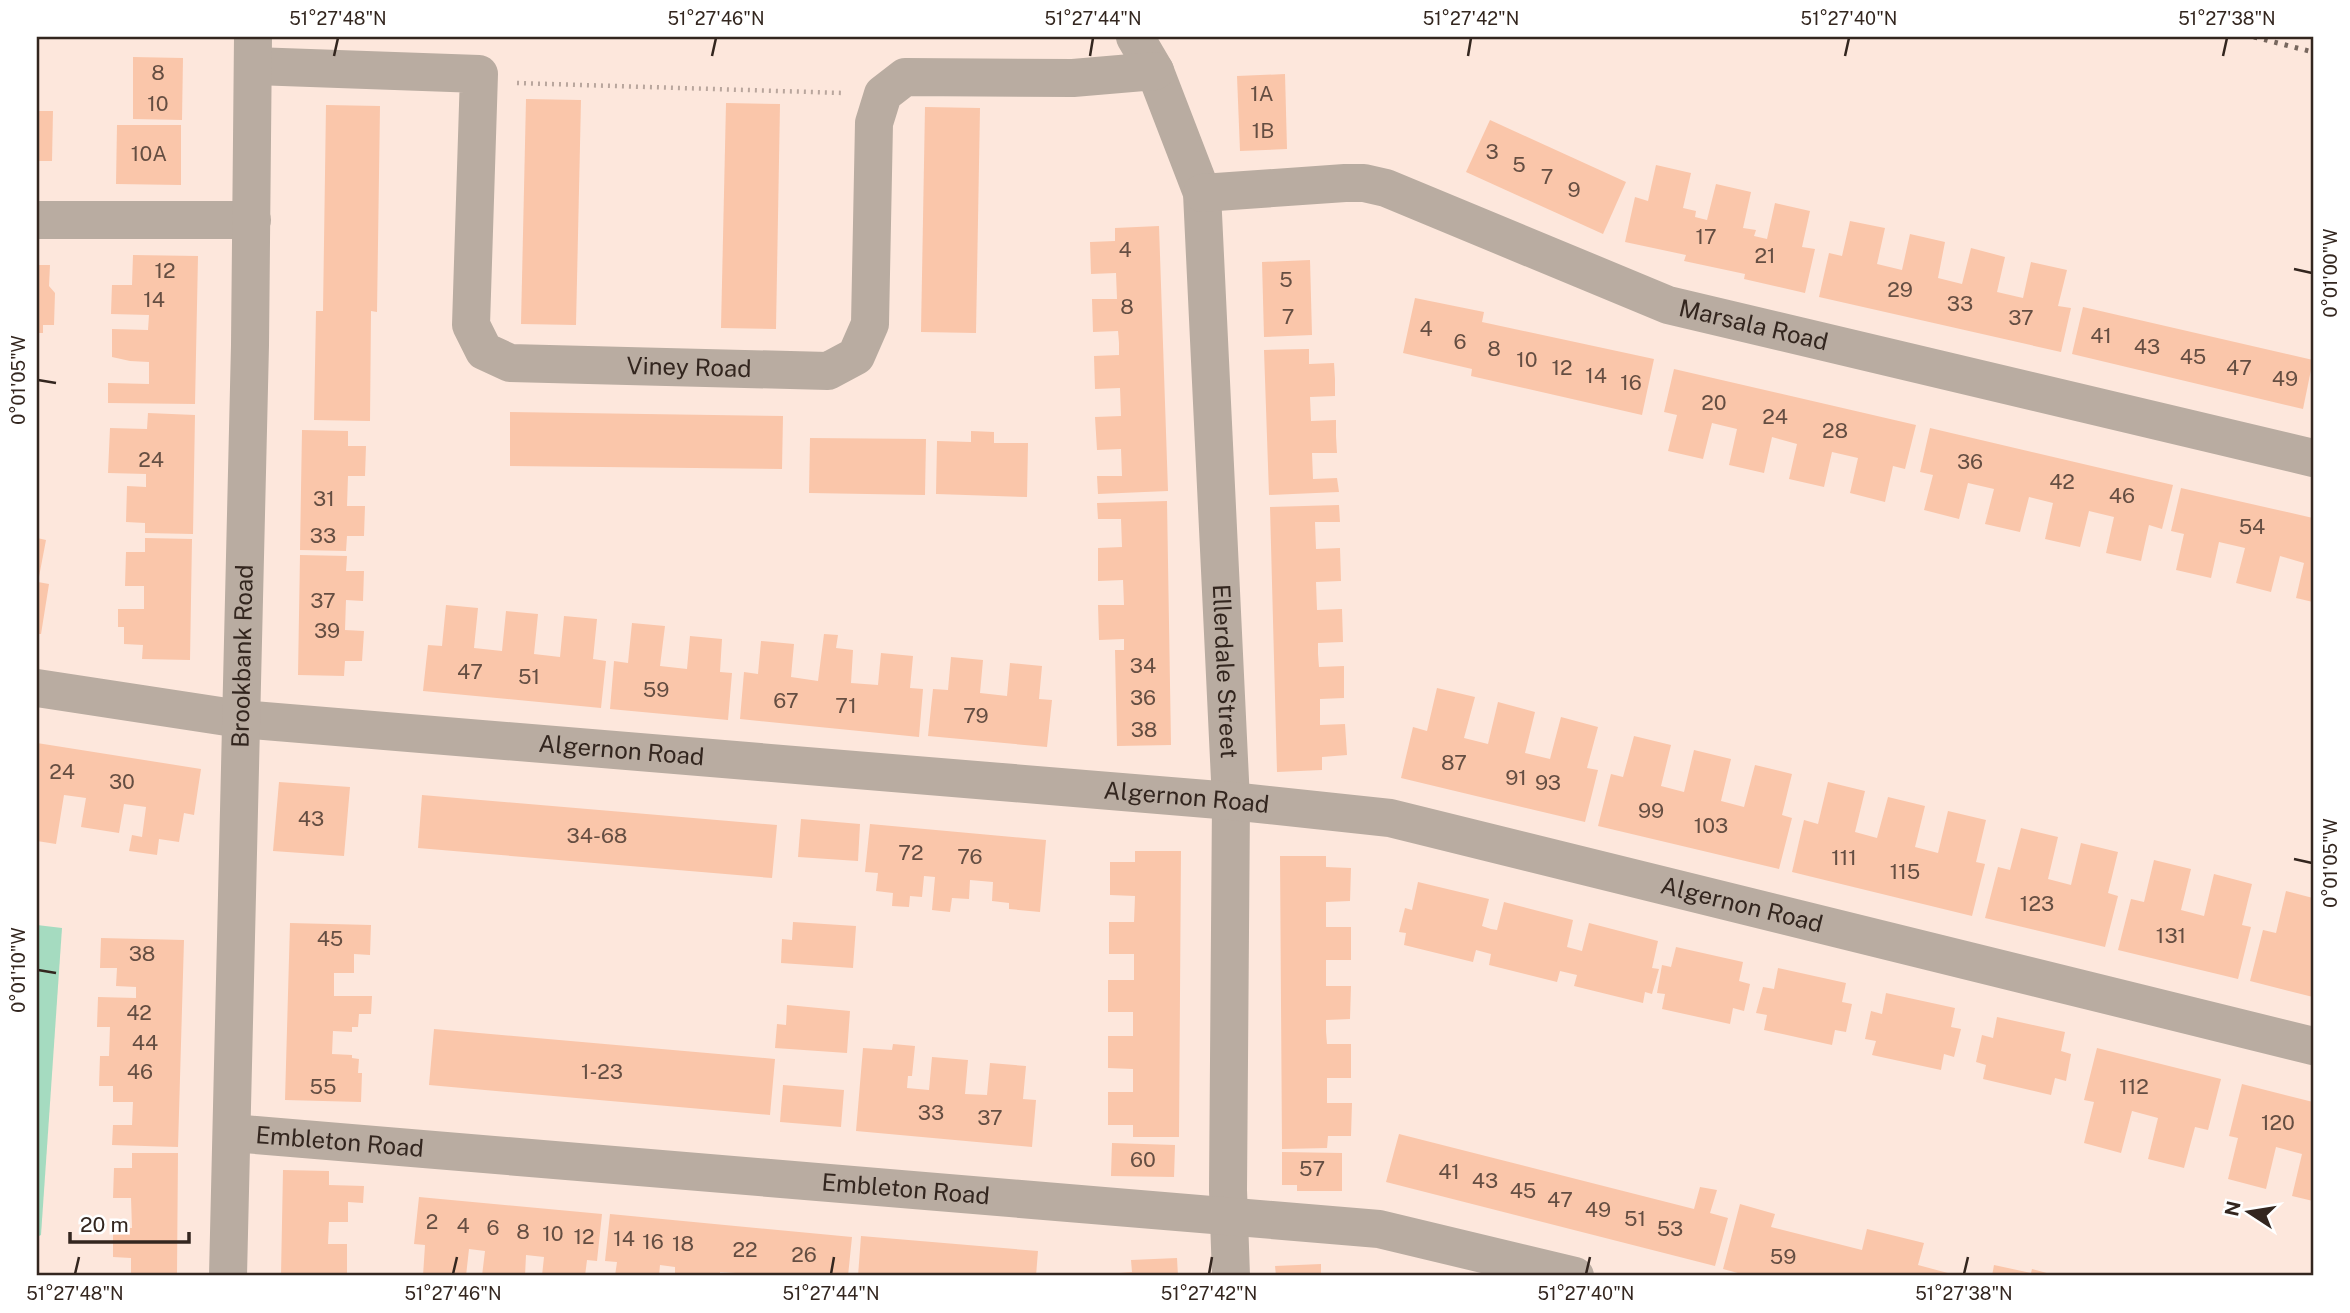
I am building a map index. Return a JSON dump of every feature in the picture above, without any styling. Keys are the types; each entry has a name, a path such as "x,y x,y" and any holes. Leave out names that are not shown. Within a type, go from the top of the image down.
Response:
{"street":[{"name":"Ellerdale Street","path":"1135,37 1155,71 1202,192 1231,801 1228,1215 1231,1276"},
{"path":"253,52 479,74 478,82"},
{"name":"Brookbank Road","path":"228,1276 252,220 253,52"},
{"path":"883,94 905,78 1073,78 1155,71"},
{"name":"Viney Road","path":"478,82 471,325 484,351 510,363 828,371 856,356 870,324 874,123 883,94"},
{"name":"Marsala Road","path":"1202,192 1345,183 1363,183 1386,188 1668,306 2313,458"},
{"path":"37,220 252,220"},
{"name":"Algernon Road","path":"37,688 240,719 1231,801 1390,818 2313,1046"},
{"name":"Embleton Road","path":"232,1133 1379,1229 1574,1276"}],"path":[{"path":"478,82 883,94"}],"green space":[{"path":"37,925 62,928 41,1235 37,1237"}],"building":[{"path":"133,57 183,58 182,120 133,119"},
{"path":"1285,74 1287,149 1240,151 1237,76"},
{"path":"526,99 581,100 576,325 521,324"},
{"path":"726,103 780,104 776,329 721,328"},
{"path":"326,105 380,106 377,312 371,311 370,421 314,420 316,311 323,311"},
{"path":"925,107 980,108 976,333 921,332"},
{"path":"37,111 53,111 52,161 37,161"},
{"path":"1490,120 1626,182 1603,234 1466,172"},
{"path":"117,125 181,125 181,185 116,184"},
{"path":"1656,165 1691,173 1683,208 1696,211 1695,217 1707,220 1716,184 1751,192 1743,228 1756,230 1754,236 1767,239 1775,203 1810,211 1802,247 1815,249 1805,293 1744,279 1745,274 1684,261 1686,255 1625,242 1635,197 1648,201"},
{"path":"1850,221 1885,228 1877,264 1902,270 1910,234 1945,242 1938,278 1962,284 1971,248 2005,257 1997,292 2023,298 2031,262 2067,270 2058,306 2071,308 2061,352 1819,297 1829,253 1842,256"},
{"path":"1159,226 1168,491 1098,494 1097,476 1122,476 1121,449 1097,450 1095,417 1121,416 1120,388 1095,389 1094,356 1119,355 1119,343 1118,331 1093,332 1092,299 1117,299 1116,273 1091,274 1090,242 1115,241 1115,228"},
{"path":"133,255 198,256 195,404 108,403 108,383 149,384 149,362 112,357 112,329 148,330 149,315 111,314 112,285 132,285"},
{"path":"1310,260 1312,335 1264,337 1262,262"},
{"path":"37,265 50,265 49,286 55,293 54,325 43,325 43,333 37,333"},
{"path":"1415,298 1484,312 1482,322 1654,359 1642,415 1471,376 1472,369 1403,353"},
{"path":"2083,307 2313,360 2303,409 2072,354"},
{"path":"1309,349 1309,364 1334,363 1335,379 1335,396 1310,397 1311,421 1336,420 1337,453 1312,453 1313,479 1337,478 1339,492 1269,495 1264,350"},
{"path":"1674,369 1916,425 1905,469 1893,466 1885,502 1850,493 1858,458 1832,452 1824,487 1789,479 1797,444 1772,437 1764,473 1729,465 1737,429 1712,423 1703,459 1668,451 1677,415 1664,412"},
{"path":"510,412 783,416 782,469 510,466"},
{"path":"148,413 195,415 193,534 145,533 145,523 126,522 127,486 146,487 146,474 108,473 110,428 147,429"},
{"path":"1930,428 2173,485 2162,529 2149,525 2141,561 2106,553 2114,517 2089,511 2080,547 2045,539 2053,503 2029,497 2020,532 1985,524 1994,489 1968,483 1959,519 1924,510 1933,475 1920,472"},
{"path":"302,430 348,431 348,446 366,446 365,476 348,476 347,506 365,506 364,536 347,536 346,551 300,550"},
{"path":"971,431 994,432 994,443 1028,443 1027,497 936,494 937,441 971,442"},
{"path":"810,438 926,439 925,495 809,493"},
{"path":"2181,488 2313,518 2313,602 2296,598 2304,563 2280,556 2271,592 2236,583 2245,548 2219,542 2211,578 2176,570 2184,534 2171,531"},
{"path":"1167,501 1171,745 1117,746 1115,650 1124,650 1124,639 1099,640 1098,605 1124,605 1123,580 1098,581 1098,548 1122,547 1121,519 1098,519 1097,503"},
{"path":"1339,505 1340,522 1315,522 1316,549 1340,548 1341,581 1316,582 1317,610 1342,609 1343,642 1318,643 1319,667 1344,666 1344,698 1320,699 1320,725 1345,724 1347,755 1322,757 1322,770 1277,772 1270,507"},
{"path":"37,538 46,540 38,582 49,584 41,634 37,634"},
{"path":"145,538 192,539 190,660 142,659 143,645 124,644 124,627 118,627 118,609 144,609 144,586 125,586 126,552 145,552"},
{"path":"300,555 347,556 346,571 364,571 363,601 346,600 345,630 364,631 362,661 345,661 344,676 298,675"},
{"path":"446,605 478,608 474,648 502,651 506,611 538,614 534,654 560,657 564,616 597,619 593,659 606,661 601,708 423,691 428,645 442,646"},
{"path":"632,623 665,626 660,666 687,669 690,636 722,639 720,672 732,673 728,720 610,709 614,661 628,663"},
{"path":"824,634 838,635 836,648 853,650 851,683 878,685 881,653 913,656 910,688 923,689 919,737 740,719 744,672 758,674 761,641 794,644 791,677 818,681"},
{"path":"951,657 983,660 980,693 1007,696 1010,663 1042,666 1039,699 1052,700 1047,747 928,736 933,689 948,690"},
{"path":"1437,688 1475,697 1464,738 1488,744 1498,702 1535,712 1525,753 1550,759 1561,717 1598,727 1587,768 1598,770 1585,822 1401,778 1413,727 1427,731"},
{"path":"1634,736 1671,745 1661,786 1684,792 1694,750 1731,759 1721,801 1744,807 1755,765 1792,774 1782,815 1792,818 1779,869 1598,826 1611,774 1623,777"},
{"path":"37,743 201,769 194,815 184,813 179,842 159,839 157,855 129,851 132,835 142,837 146,807 124,804 119,833 81,827 86,798 64,795 56,844 37,841"},
{"path":"279,782 350,787 344,856 273,851"},
{"path":"1828,782 1865,791 1855,832 1877,838 1888,797 1925,806 1915,847 1938,853 1948,811 1986,820 1976,862 1985,864 1972,916 1792,872 1804,820 1818,824"},
{"path":"422,795 777,825 772,878 418,848"},
{"path":"801,819 860,824 858,861 798,857"},
{"path":"870,824 1046,840 1040,912 1009,909 1009,903 992,901 993,882 970,880 969,899 952,898 950,912 932,910 935,877 924,876 922,897 910,896 909,907 892,906 893,893 876,891 878,873 865,872"},
{"path":"2021,828 2058,837 2048,879 2071,885 2081,843 2118,852 2108,893 2118,896 2105,947 1985,918 1998,867 2010,870"},
{"path":"1135,851 1181,851 1179,1137 1133,1137 1133,1125 1108,1125 1108,1092 1133,1092 1133,1069 1108,1068 1108,1036 1133,1036 1133,1012 1108,1012 1108,980 1134,980 1134,954 1109,954 1109,922 1134,922 1135,896 1110,895 1110,862 1135,862"},
{"path":"1280,856 1326,856 1326,867 1351,868 1350,901 1326,902 1326,927 1351,927 1351,960 1326,960 1326,986 1351,986 1350,1019 1326,1020 1326,1032 1327,1044 1351,1044 1351,1078 1327,1078 1327,1103 1352,1103 1351,1136 1328,1136 1327,1148 1282,1149"},
{"path":"2154,860 2191,869 2181,910 2204,916 2214,874 2252,884 2242,925 2251,927 2238,979 2118,950 2131,899 2144,902"},
{"path":"1418,882 1489,899 1482,926 1491,929 1497,930 1504,902 1573,920 1567,947 1582,951 1589,923 1658,941 1652,968 1659,969 1652,994 1645,992 1643,1003 1574,986 1577,975 1560,971 1557,982 1489,965 1491,954 1476,950 1473,962 1404,945 1406,933 1399,932 1405,908 1412,910"},
{"path":"2286,891 2313,898 2313,997 2250,981 2263,930 2276,933"},
{"path":"793,922 856,926 853,968 781,963 782,939 792,940"},
{"path":"290,923 371,925 370,955 354,954 354,973 334,973 334,996 372,996 371,1014 359,1014 358,1027 352,1027 352,1032 333,1031 332,1054 352,1055 352,1058 359,1059 358,1073 362,1073 361,1102 285,1100"},
{"path":"101,938 184,940 178,1147 112,1145 113,1125 132,1125 133,1102 113,1102 113,1086 99,1086 100,1056 109,1056 110,1027 97,1027 98,997 136,998 136,987 116,986 117,968 100,968"},
{"path":"1676,947 1743,962 1739,981 1750,984 1744,1011 1733,1008 1730,1024 1662,1009 1665,994 1657,993 1662,965 1671,967"},
{"path":"1778,968 1846,983 1842,1002 1852,1004 1846,1032 1835,1030 1832,1045 1764,1030 1767,1015 1756,1013 1763,987 1774,989"},
{"path":"1886,993 1955,1008 1951,1027 1961,1029 1954,1057 1944,1054 1941,1070 1872,1055 1876,1041 1865,1039 1871,1011 1882,1014"},
{"path":"787,1005 850,1011 847,1053 775,1048 777,1024 786,1025"},
{"path":"1997,1017 2065,1032 2061,1051 2071,1054 2066,1081 2055,1078 2051,1095 1983,1079 1986,1065 1976,1062 1982,1035 1993,1038"},
{"path":"434,1029 775,1059 770,1115 429,1085"},
{"path":"893,1044 915,1046 912,1076 908,1076 907,1088 929,1090 932,1057 968,1060 965,1094 987,1095 990,1063 1026,1066 1023,1099 1036,1100 1032,1147 856,1131 863,1048 892,1050"},
{"path":"2097,1048 2221,1079 2208,1130 2195,1127 2184,1168 2148,1159 2158,1118 2132,1111 2121,1153 2084,1143 2094,1102 2084,1100"},
{"path":"2242,1084 2313,1102 2313,1201 2292,1196 2302,1154 2276,1147 2266,1189 2228,1179 2238,1138 2229,1136"},
{"path":"783,1085 844,1090 841,1127 780,1122"},
{"path":"1399,1134 1694,1209 1700,1187 1717,1190 1710,1213 1728,1218 1715,1266 1386,1182"},
{"path":"1112,1143 1175,1145 1174,1177 1111,1176"},
{"path":"1282,1152 1342,1153 1342,1191 1297,1191 1297,1185 1282,1185"},
{"path":"132,1153 178,1153 177,1273 162,1273 162,1276 126,1276 131,1274 131,1258 113,1257 113,1228 132,1228 131,1198 113,1198 114,1168 132,1168"},
{"path":"283,1170 329,1171 329,1185 364,1186 363,1203 348,1202 348,1222 329,1222 328,1244 347,1244 347,1276 281,1276"},
{"path":"419,1197 602,1214 597,1261 587,1260 585,1276 542,1276 544,1257 526,1255 525,1276 482,1276 485,1251 469,1249 466,1276 423,1276 425,1245 414,1244"},
{"path":"1740,1204 1775,1214 1771,1227 1862,1250 1867,1229 1924,1243 1918,1265 1959,1276 1749,1276 1723,1269"},
{"path":"610,1214 852,1237 848,1276 736,1276 736,1273 720,1272 720,1276 675,1276 675,1267 660,1265 659,1276 615,1276 617,1262 605,1261"},
{"path":"861,1236 1038,1251 1036,1276 858,1276"},
{"path":"1177,1258 1178,1276 1107,1276 1132,1272 1131,1260"},
{"path":"1321,1264 1321,1276 1276,1276 1275,1266"},
{"path":"1994,1265 2031,1273 2032,1269 2058,1276 1992,1276"}],"railway":[{"path":"2254,37 2313,52"}]}
